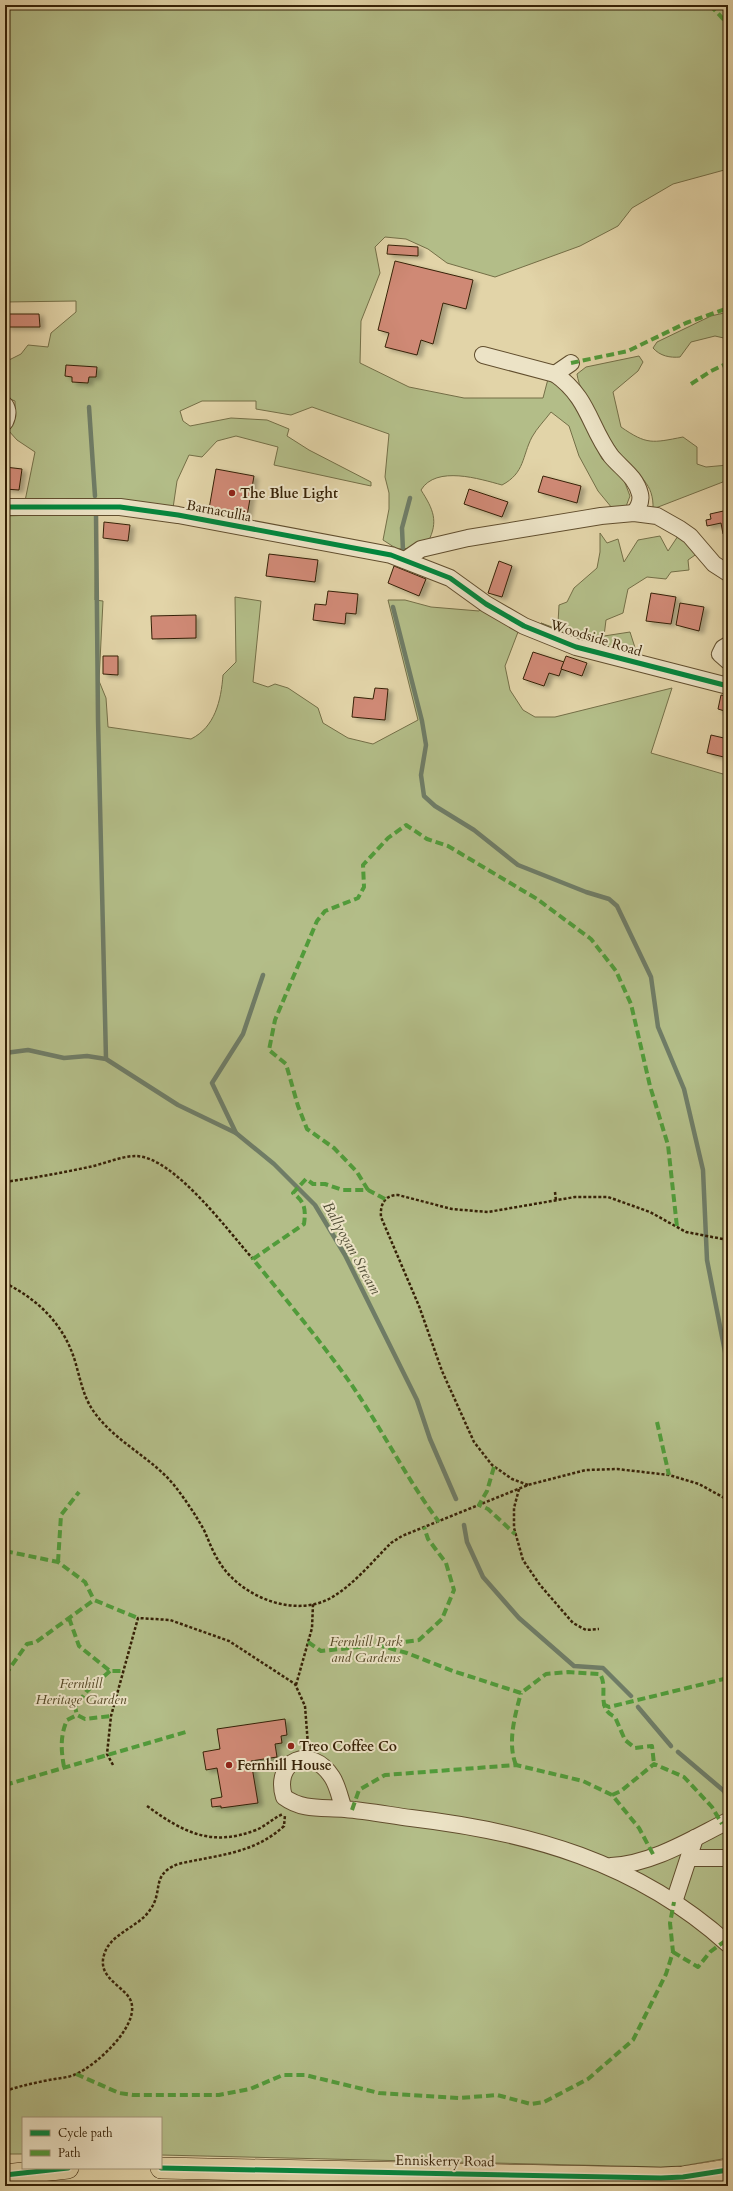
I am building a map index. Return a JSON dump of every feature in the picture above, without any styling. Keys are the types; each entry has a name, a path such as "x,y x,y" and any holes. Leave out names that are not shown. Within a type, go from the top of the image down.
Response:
{"main road":[{"name":"Enniskerry Road","path":"162,2168 661,2178 683,2177 728,2170"},
{"path":"5,2175 59,2169"}],"street":[{"path":"483,355 555,374 572,387 584,403 600,439 612,457 633,478 641,495 640,506 634,514"},
{"path":"555,374 571,363"},
{"path":"5,405 8,408 8,416 5,422"},
{"name":"Barnacullia","path":"5,507 120,507 178,515 356,548 405,560 425,568"},
{"path":"405,560 421,549 468,538 601,516 634,514 657,516 680,529 690,536 714,564 728,572"},
{"name":"Woodside Road","path":"425,568 450,578 486,604 524,626 576,648 728,686"},
{"path":"728,645 723,648 720,654 728,661"},
{"path":"344,1809 333,1777 321,1765 308,1758 298,1759 289,1765 282,1775 281,1786 284,1797 302,1806 344,1809 453,1823 510,1833 560,1848 611,1866 674,1902 728,1944"},
{"path":"611,1866 639,1861 695,1838 728,1821"},
{"path":"674,1902 690,1858 695,1838"},
{"path":"690,1858 728,1858"}],"path":[{"path":"5,1182 76,1170 136,1156 146,1158 158,1162 177,1176 253,1259"},
{"path":"555,1192 556,1201"},
{"path":"528,1485 512,1479 492,1465 474,1442 442,1371 419,1306 381,1217 380,1209 385,1199 390,1195 469,1212 502,1210 596,1196 618,1199 650,1212 696,1236 728,1240"},
{"path":"5,1283 34,1300 56,1322 69,1344 85,1397 92,1410 116,1436 148,1460 173,1484 194,1514 220,1563 228,1573 246,1588 267,1600 289,1604 314,1604 332,1597 342,1591 392,1543 402,1536 519,1488 579,1472 617,1469 677,1477 699,1484 728,1500"},
{"path":"519,1488 514,1508 514,1528 523,1560 540,1585 572,1623 586,1630 599,1629"},
{"path":"296,1686 312,1628 314,1604"},
{"path":"113,1765 106,1754 111,1716 138,1618 170,1620 229,1641 296,1686 305,1706 308,1758"},
{"path":"5,2091 76,2074 93,2063 120,2038 132,2015 133,2004 128,1997 110,1981 103,1968 103,1957 106,1947 113,1939 135,1926 153,1907 162,1874 168,1868 258,1845 271,1838 284,1826 285,1813 255,1830 220,1838 204,1837 186,1831 167,1821 147,1806"}],"green space":[{"path":"5,5 728,5 728,169 673,184 632,208 618,226 580,246 495,277 447,263 428,249 406,239 385,237 375,247 380,273 361,321 360,363 409,387 464,398 543,398 548,379 562,388 575,403 602,459 622,475 630,496 625,509 612,508 598,491 579,456 569,426 551,412 532,437 519,470 502,485 471,477 459,476 447,476 428,482 421,490 429,503 434,521 428,542 414,548 397,549 383,540 389,509 389,493 385,477 389,434 312,407 291,415 256,409 256,401 202,401 180,411 183,421 190,426 231,418 267,420 289,429 287,436 309,450 371,482 371,486 274,465 278,447 236,436 217,441 202,457 189,455 177,481 173,508 25,501 35,452 17,440 8,430 15,418 15,401 5,397 5,362 21,354 28,345 48,347 51,333 76,312 76,301 5,302"},
{"path":"728,312 728,339 715,336 691,342 680,357 665,356 653,348 657,342 711,316"},
{"path":"639,356 643,362 638,371 613,392 621,427 637,437 650,441 683,437 697,447 697,464 706,467 728,465 728,480 653,509 653,500 648,486 624,459 603,430 589,406 579,383 577,374 586,367"},
{"name":"Fernhill Park and Gardens","path":"96,513 95,600 103,601 99,681 106,698 108,727 191,739 206,728 218,704 221,694 223,675 236,662 235,597 261,601 253,682 268,687 275,684 288,688 318,708 323,723 348,738 373,744 418,720 388,600 405,600 431,607 479,611 481,609 518,632 505,666 510,690 523,710 535,717 555,717 672,688 651,753 723,774 728,765 728,2158 682,2166 661,2167 162,2155 162,2117 22,2117 22,2154 5,2154 5,516"},
{"path":"600,533 607,543 618,539 624,562 638,540 660,536 668,551 678,536 698,553 688,560 689,570 671,572 666,579 647,577 628,589 623,613 606,620 604,636 630,632 638,657 589,645 541,623 552,627 558,623 559,605 567,602 574,588 597,568 600,552"},
{"path":"132,2183 318,2186 62,2186"}],"building":[{"path":"388,245 418,247 418,256 387,254"},
{"path":"395,261 473,280 466,309 443,303 433,344 421,340 417,355 385,347 389,333 378,330"},
{"path":"6,314 39,314 40,327 6,327"},
{"path":"66,365 97,367 96,377 89,377 88,383 72,382 72,377 65,376"},
{"path":"5,467 22,469 19,490 5,489"},
{"name":"The Blue Light","path":"216,469 254,476 247,516 209,509"},
{"path":"543,476 581,486 577,503 538,492"},
{"path":"469,489 508,502 502,517 464,504"},
{"path":"728,510 728,533 723,534 721,523 707,526 706,520 711,519 710,514"},
{"path":"104,522 130,525 128,541 103,538"},
{"path":"269,554 318,560 315,582 266,576"},
{"path":"499,561 512,566 502,597 488,593"},
{"path":"394,566 426,579 419,596 388,583"},
{"path":"328,591 358,594 356,614 346,613 345,624 313,620 315,604 326,605"},
{"path":"651,593 676,597 671,624 646,621"},
{"path":"680,603 704,607 699,631 676,625"},
{"path":"196,615 196,638 152,639 151,616"},
{"path":"533,652 564,662 559,676 549,673 544,686 523,679"},
{"path":"103,656 118,656 118,675 103,674"},
{"path":"566,656 587,663 582,676 561,669"},
{"path":"375,688 388,689 385,720 352,717 354,697 373,699"},
{"path":"721,695 728,697 728,712 718,709"},
{"path":"711,735 728,739 728,758 707,753"},
{"name":"Fernhill House","path":"285,1719 287,1735 281,1736 282,1743 275,1744 277,1757 251,1761 258,1803 221,1808 221,1806 212,1807 211,1799 222,1797 217,1768 206,1770 203,1752 220,1749 217,1729"}],"waterway":[{"path":"89,407 95,496"},
{"path":"403,551 402,528 410,498"},
{"path":"96,513 98,719 106,1059"},
{"path":"393,607 422,721 426,745 421,775 424,796 435,806 474,830 518,865 586,892 609,899 617,906 651,977 658,1027 684,1089 703,1170 707,1260 728,1367"},
{"path":"236,1133 212,1083 243,1034 263,975"},
{"name":"Ballyogan Stream","path":"5,1053 28,1050 64,1058 87,1056 106,1059 178,1105 236,1133 274,1164 315,1205 345,1255 417,1400 430,1439 456,1499"},
{"name":"Ballyogan Stream","path":"464,1525 467,1542 483,1577 519,1618 574,1666 603,1668 631,1696"},
{"name":"Ballyogan Stream","path":"638,1707 671,1746"},
{"name":"Ballyogan Stream","path":"678,1752 724,1791 728,1799"}],"marked path":[{"path":"710,5 728,24"},
{"path":"571,363 628,351 686,323 728,308"},
{"path":"691,384 711,371 728,363"},
{"path":"368,1190 357,1172 334,1148 307,1129 298,1106 286,1064 269,1050 275,1020 317,921 325,911 358,898 364,887 363,865 388,838 406,825 427,839 448,846 537,899 591,939 616,971 631,1004 650,1086 668,1145 677,1227"},
{"path":"385,1199 368,1190 343,1190 325,1184 313,1184 306,1179 293,1193 304,1206 304,1224 253,1259 315,1336 351,1384 439,1522"},
{"path":"657,1422 669,1475"},
{"path":"494,1467 487,1491 479,1505 488,1509 515,1534"},
{"path":"58,1562 61,1515 79,1492"},
{"path":"382,1645 419,1640 442,1619 454,1590 446,1563 428,1539 424,1527"},
{"path":"5,1551 58,1562 85,1582 94,1600"},
{"path":"5,1675 27,1644 36,1642 94,1600 138,1618"},
{"path":"69,1618 79,1646 110,1671 123,1671"},
{"path":"308,1642 321,1651 378,1645 407,1653 453,1671 521,1693 546,1674 568,1672 600,1674 603,1685 605,1708 615,1717 625,1740 635,1748 652,1746 654,1764"},
{"path":"110,1671 86,1692 75,1707 77,1715 85,1719 111,1716"},
{"path":"603,1704 609,1707 728,1678"},
{"path":"516,1765 513,1756 512,1738 514,1720 521,1693"},
{"path":"64,1767 62,1749 63,1732 67,1720 77,1715"},
{"path":"5,1785 186,1732"},
{"path":"612,1795 621,1791 654,1764 684,1777 712,1807 722,1824"},
{"path":"352,1810 359,1790 385,1775 516,1765 583,1781 612,1795 639,1828 654,1856"},
{"path":"76,2074 119,2093 133,2095 219,2095 250,2089 283,2075 305,2075 379,2093 460,2098 497,2095 531,2104 544,2102 588,2079 633,2040 666,1974 673,1952 670,1923 674,1902"},
{"path":"673,1952 698,1967 710,1952 725,1941"}],"cycle path":[{"path":"5,507 120,507 178,515 391,555 450,578 486,604 524,626 576,647 728,686"},
{"path":"162,2168 661,2178 683,2177 728,2170"},
{"path":"5,2175 59,2169"}],"place":[{"name":"The Blue Light","path":"232,493"},
{"name":"Treo Coffee Co","path":"291,1746"},
{"name":"Fernhill House","path":"229,1765"}],"park label":[{"name":"Fernhill Heritage Garden","path":"81,1692"}]}
